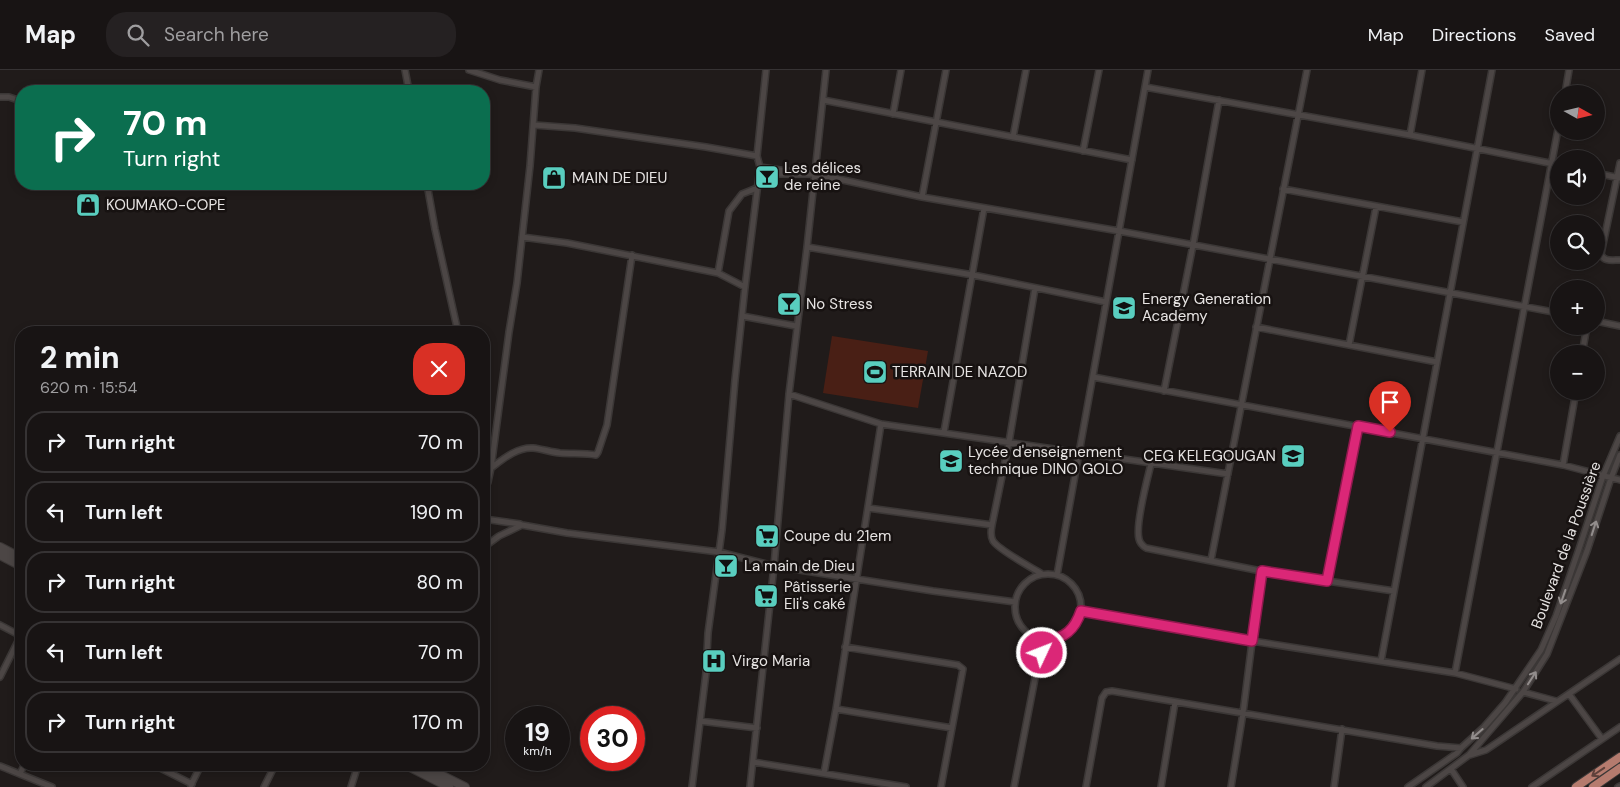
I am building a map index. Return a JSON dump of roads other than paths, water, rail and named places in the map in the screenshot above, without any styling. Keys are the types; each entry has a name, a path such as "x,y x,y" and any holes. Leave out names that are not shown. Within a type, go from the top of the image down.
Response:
{"main road":[{"path":"0,547 15,555"},
{"path":"0,555 15,563"},
{"path":"1576,787 1620,757"},
{"path":"1593,787 1620,768"},
{"path":"418,771 449,787"},
{"path":"433,771 466,787"}],"street":[{"path":"405,70 408,85"},
{"path":"469,70 500,80 536,87"},
{"path":"490,473 517,283 539,70"},
{"path":"692,787 708,633 719,552 744,287 759,169 757,156 766,70"},
{"path":"750,787 774,566 796,326 807,247 826,70"},
{"path":"893,114 901,70"},
{"path":"922,198 946,70"},
{"path":"1013,137 1026,70"},
{"path":"1083,151 1099,70"},
{"path":"1057,574 1148,70"},
{"path":"1211,560 1307,70"},
{"path":"1410,135 1422,70"},
{"path":"1380,661 1492,70"},
{"path":"1566,85 1569,70"},
{"path":"1145,87 1410,135 1550,164"},
{"path":"0,97 15,99"},
{"path":"823,100 1132,160"},
{"path":"1164,390 1219,100"},
{"path":"534,125 575,128 757,156"},
{"path":"1620,163 1619,178 1601,254 1605,260 1620,260"},
{"path":"759,169 770,174 815,174 922,198 1119,231 1550,311"},
{"path":"1454,673 1550,169"},
{"path":"1605,175 1619,178"},
{"path":"718,273 729,212 742,194 757,188"},
{"path":"1284,189 1463,222"},
{"path":"427,190 457,326"},
{"path":"1349,345 1376,207"},
{"path":"944,432 984,208"},
{"path":"522,237 567,242 718,273 744,287"},
{"path":"807,247 973,275 1106,302"},
{"path":"491,468 508,456 523,449 530,448 581,454 596,454 598,452 607,425 632,256"},
{"path":"1035,288 1009,442 991,534 993,541 1005,551 1042,574"},
{"path":"742,316 796,326"},
{"path":"1605,322 1620,326"},
{"path":"1256,327 1437,362"},
{"path":"1093,377 1563,465 1620,480"},
{"path":"789,394 880,424 1228,474"},
{"path":"1563,465 1574,400"},
{"path":"824,773 836,709 880,424"},
{"path":"1327,581 1358,426"},
{"name":"Boulevard de la Poussière","path":"1408,787 1446,762 1484,727 1516,689 1541,650 1556,616 1603,476 1620,436"},
{"name":"Boulevard de la Poussière","path":"1426,787 1470,755 1523,692 1547,654 1587,551 1620,455"},
{"path":"1151,464 1138,526 1138,538 1146,548 1262,571 1394,591"},
{"path":"868,508 992,525"},
{"path":"490,520 567,533 719,552 774,566 1015,602"},
{"path":"490,543 522,524"},
{"path":"1231,787 1262,571"},
{"path":"1042,574 1057,574 1066,578 1078,593 1081,611 1078,621 1073,629 1056,639 1036,638 1022,628 1015,613 1015,602 1018,592 1024,583 1032,577 1042,574"},
{"path":"1081,611 1252,641 1454,673 1516,689"},
{"path":"0,625 15,632"},
{"path":"1014,787 1037,668 1046,640"},
{"path":"0,678 15,647"},
{"path":"845,647 962,667 960,688 941,787"},
{"path":"1470,755 1486,750 1620,659"},
{"path":"1086,787 1102,698 1106,692 1112,691 1437,746 1461,748"},
{"path":"1523,692 1556,701"},
{"path":"1569,694 1602,740"},
{"path":"1161,787 1175,702"},
{"path":"836,709 952,728"},
{"path":"700,721 757,728"},
{"path":"1532,787 1620,727"},
{"path":"1334,787 1342,729"},
{"path":"753,762 904,787"},
{"path":"0,766 52,787"},
{"path":"1452,769 1463,787"},
{"path":"165,771 191,785 198,771"},
{"path":"264,787 271,771"},
{"path":"351,787 356,771"}],"place":[{"name":"Les délices de reine","path":"767,177"},
{"name":"MAIN DE DIEU","path":"554,178"},
{"name":"KOUMAKO-COPE","path":"88,205"},
{"name":"No Stress","path":"789,304"},
{"name":"Energy Generation Academy","path":"1124,308"},
{"name":"TERRAIN DE NAZOD","path":"875,372"},
{"name":"CEG KELEGOUGAN","path":"1293,456"},
{"name":"Lycée d'enseignement technique DINO GOLO","path":"951,461"},
{"name":"Coupe du 21em","path":"767,536"},
{"name":"La main de Dieu","path":"726,566"},
{"name":"Pâtisserie Eli's caké","path":"766,596"},
{"name":"Virgo Maria","path":"714,661"}]}
